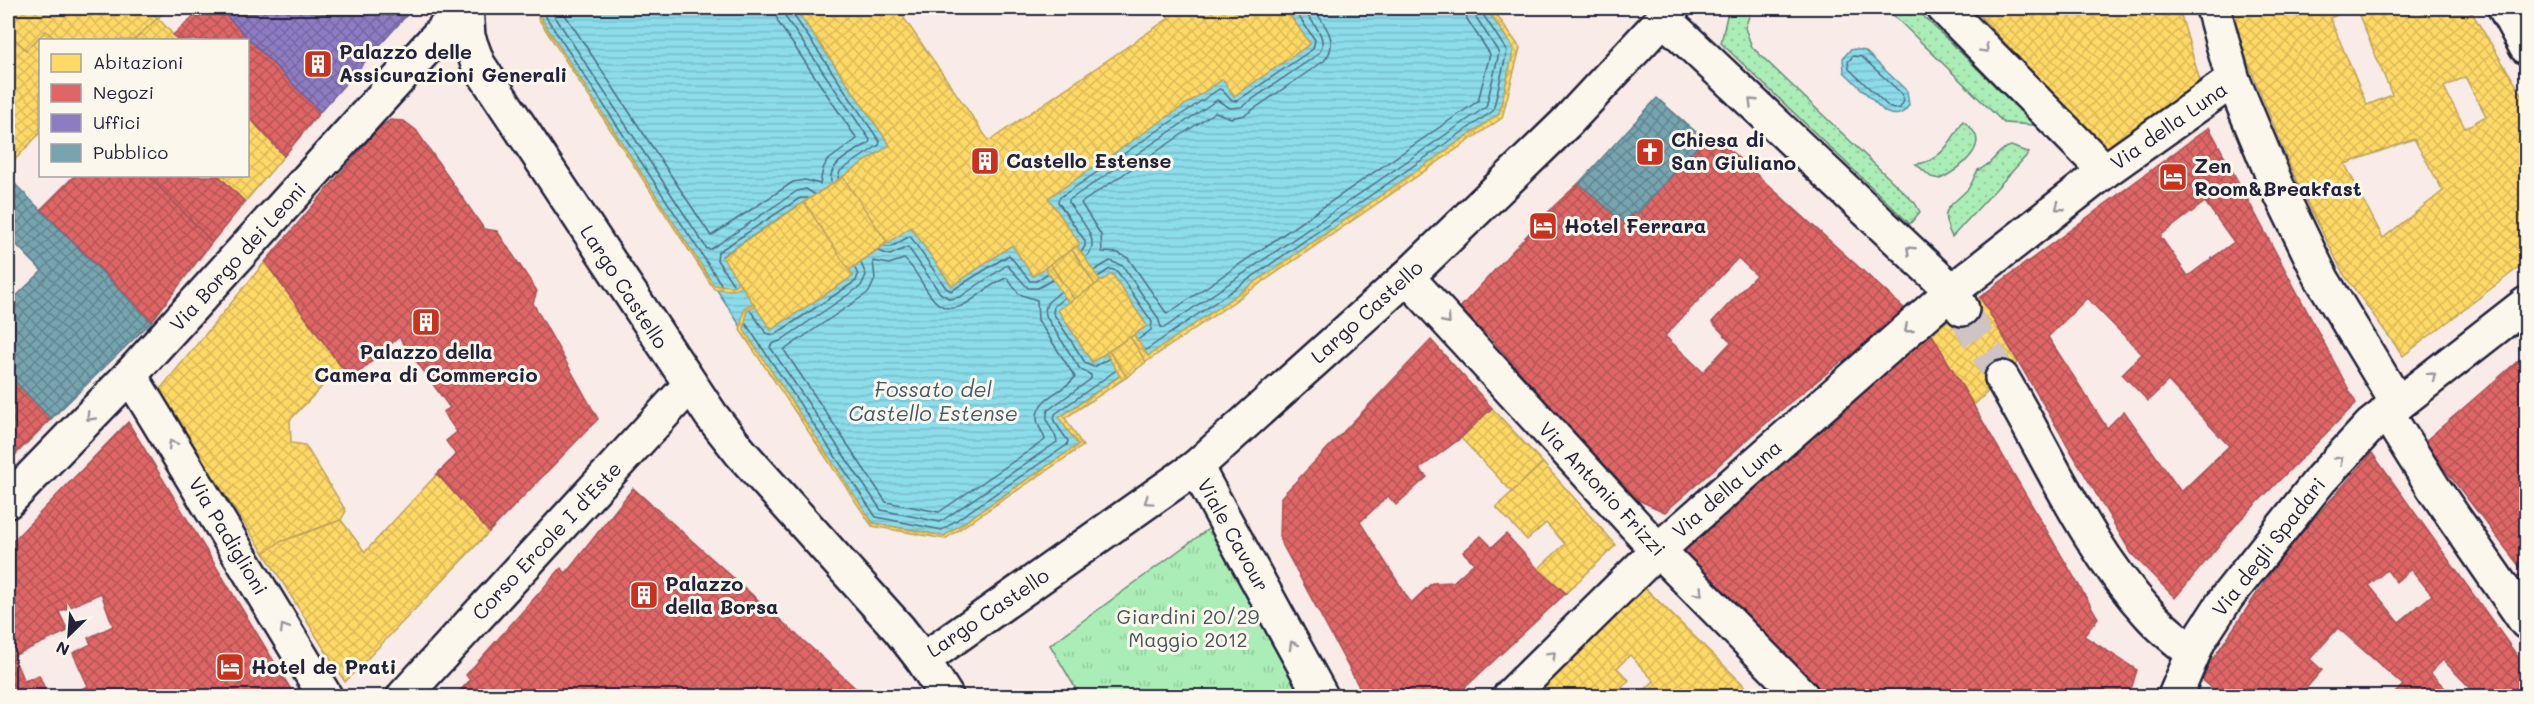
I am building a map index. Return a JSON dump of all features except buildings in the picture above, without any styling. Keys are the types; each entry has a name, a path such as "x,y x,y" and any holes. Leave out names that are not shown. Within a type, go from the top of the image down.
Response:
{"street":[{"name":"Via Borgo dei Leoni","path":"8,501 130,375 465,8"},
{"name":"Largo Castello","path":"465,8 468,38 478,64 689,386 741,453 899,629 923,660 1196,467 1407,277 1550,138 1668,13"},
{"path":"1944,8 2105,171"},
{"path":"2213,8 2233,80 2277,186 2322,279 2433,487 2526,622"},
{"path":"2505,8 2526,48"},
{"path":"1668,13 1957,300"},
{"name":"Via della Luna","path":"1510,696 1658,550 1957,300 2105,171 2233,80"},
{"name":"Via Antonio Frizzi","path":"1407,277 1658,550 1802,696"},
{"name":"Via degli Spadari","path":"2175,696 2193,654 2228,597 2321,478 2371,425 2526,304"},
{"name":"Via Padiglioni","path":"130,375 325,696"},
{"path":"2002,378 2070,502 2113,570 2149,615 2193,654"},
{"name":"Corso Ercole I d'Este","path":"404,696 689,386"},
{"name":"Viale Cavour","path":"1196,467 1321,696"},
{"path":"923,660 946,696"}],"green space":[{"path":"1731,8 1752,8 1745,28 1752,47 1915,203 1920,212 1910,224 1721,43 1728,11"},
{"path":"1886,8 1915,8 2035,125 2004,123"},
{"path":"1963,121 1976,136 1975,149 1965,162 1952,172 1940,179 1931,177 1916,164 1939,154 1950,142"},
{"path":"2011,146 2029,153 1952,237 1946,221 1947,210 1969,188 1978,170"},
{"name":"Giardini 20/29 Maggio 2012","path":"1211,527 1301,696 1080,696 1050,645"}],"water":[{"name":"Fossato del Castello Estense","path":"541,8 795,8 890,145 844,176 911,227 952,286 1012,245 1033,276 1080,244 1048,198 1223,79 1234,96 1310,44 1285,8 1486,8 1514,49 1499,114 1060,417 1078,445 944,536 873,523 752,344 540,17","holes":["804,202 853,276 771,330 722,256","1112,274 1147,326 1092,362 1058,310"]},
{"path":"1850,50 1865,51 1907,91 1909,105 1904,111 1896,115 1885,112 1844,72 1843,58"}],"tunnel":[{"path":"1962,310 2002,378"}],"place":[{"name":"Palazzo delle Assicurazioni Generali","path":"318,64"},
{"name":"Chiesa di San Giuliano","path":"1650,152"},
{"name":"Castello Estense","path":"985,161"},
{"name":"Zen Room&Breakfast","path":"2173,177"},
{"name":"Hotel Ferrara","path":"1543,226"},
{"name":"Palazzo della Camera di Commercio","path":"426,322"},
{"name":"Palazzo della Borsa","path":"644,595"},
{"name":"Hotel de Prati","path":"230,667"}]}
